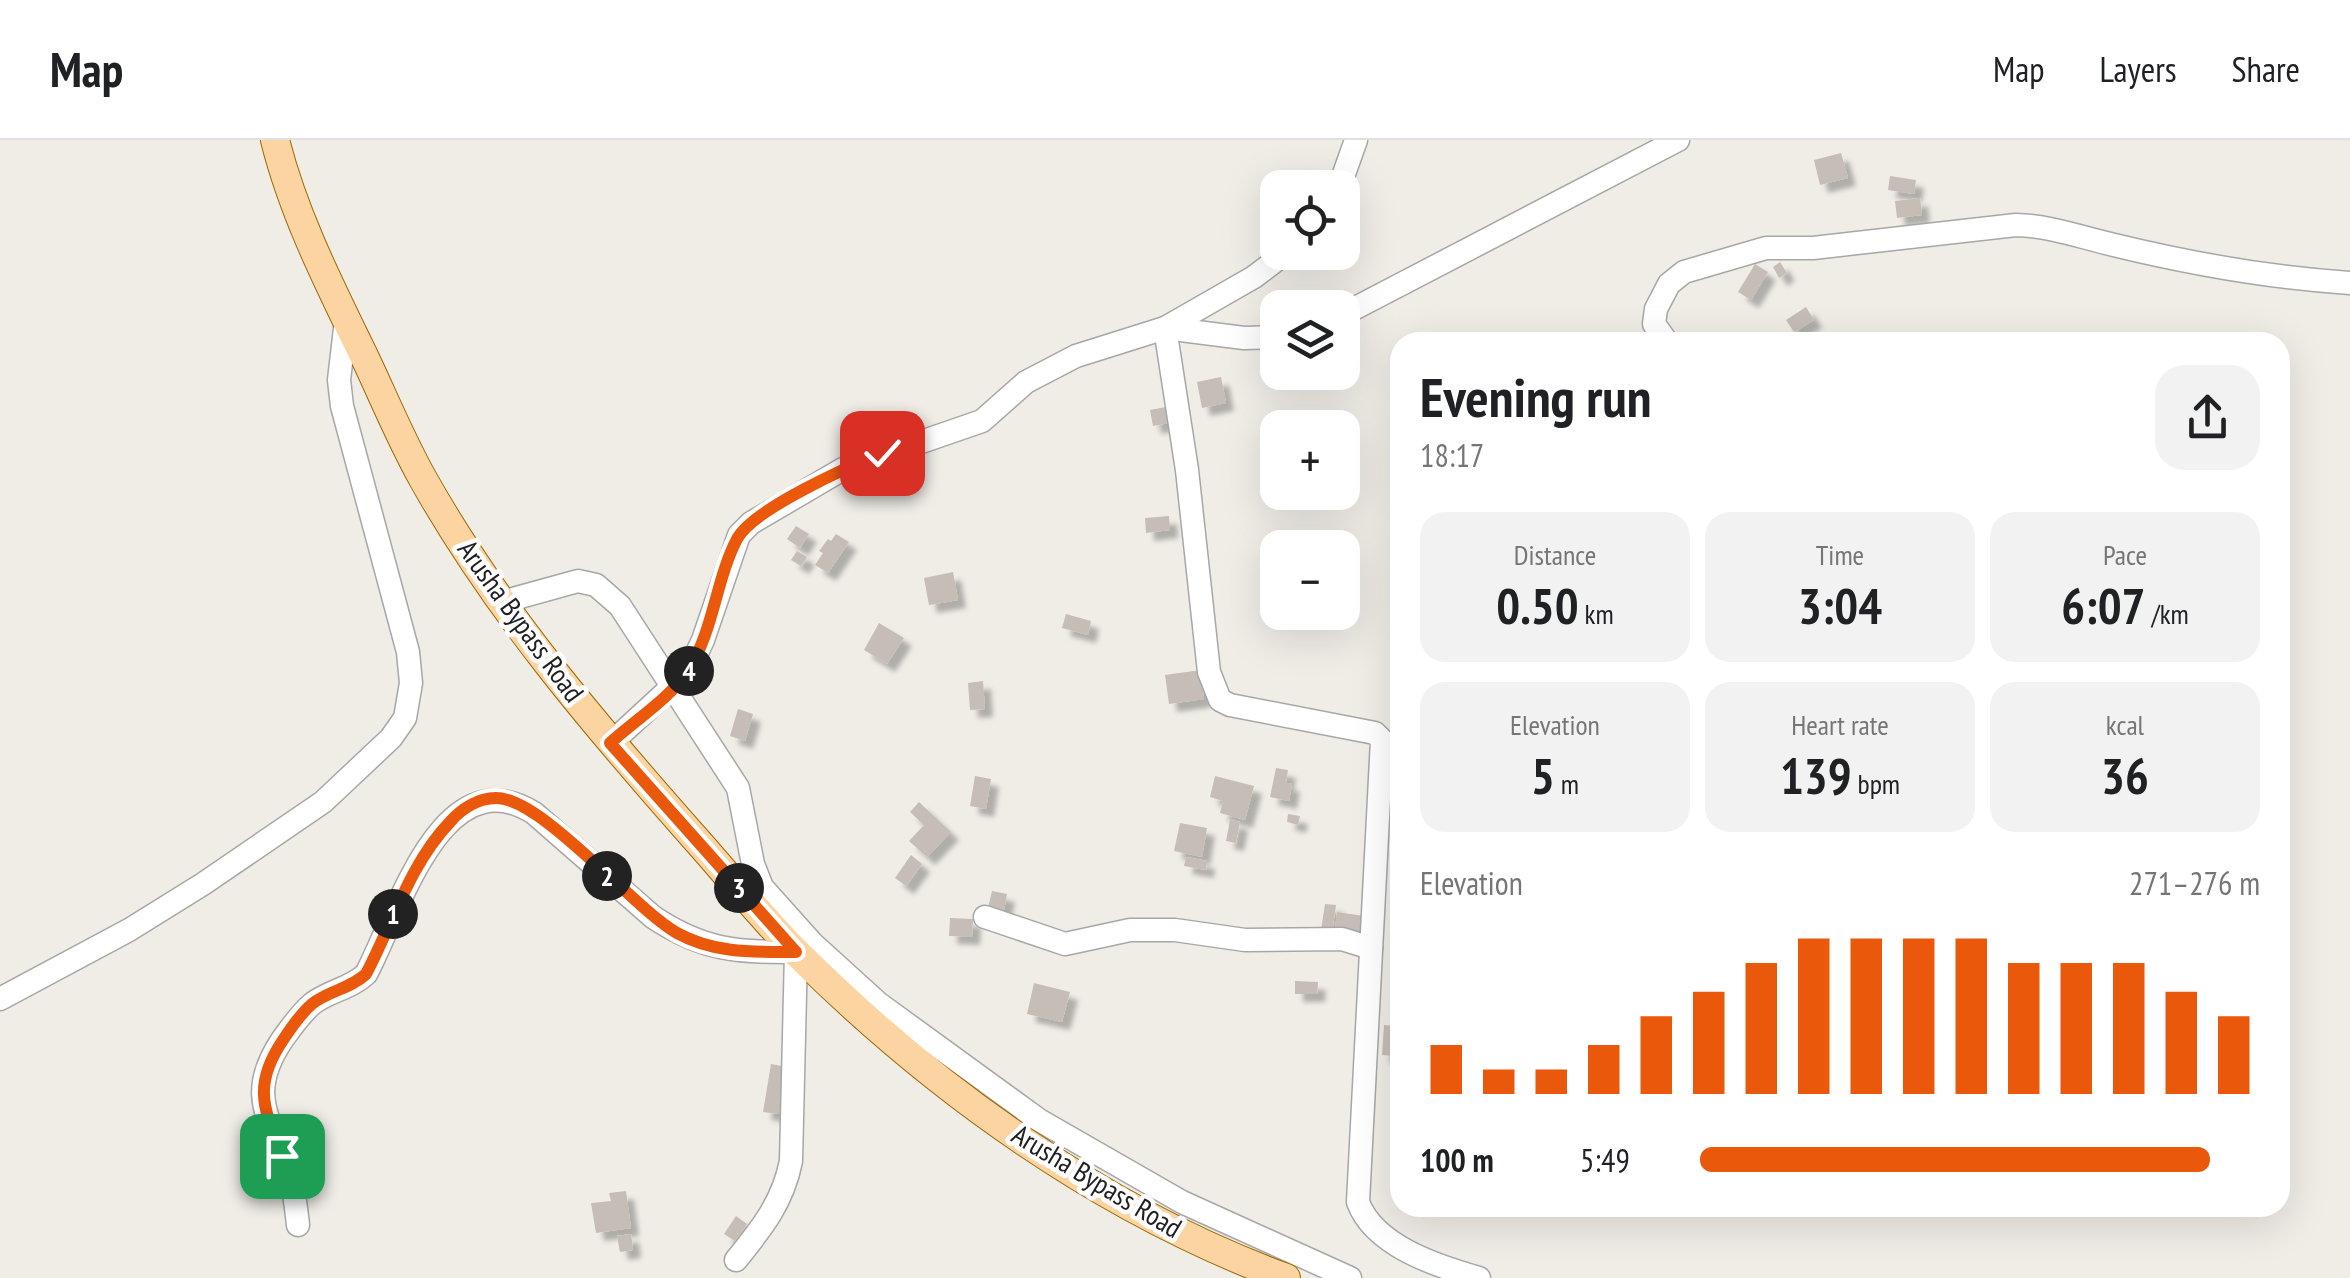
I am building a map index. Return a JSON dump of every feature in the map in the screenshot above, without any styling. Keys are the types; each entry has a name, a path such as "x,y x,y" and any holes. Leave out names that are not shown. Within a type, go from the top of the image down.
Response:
{"main road":[{"name":"Arusha Bypass Road","path":"275,140 282,169 320,265 423,478 502,602 610,743 796,952 921,1068 1123,1204 1286,1278"}],"street":[{"path":"1345,170 1356,140"},
{"path":"1360,306 1678,140"},
{"path":"1660,332 1654,324 1656,309 1669,284 1684,272 1766,248 1813,248 2016,225 2046,226 2114,246 2278,276 2350,283"},
{"path":"610,743 688,672 704,640 732,551 739,535 752,523 843,469 982,421 1043,371 1076,356 1165,328 1262,270"},
{"path":"0,999 204,884 323,802 391,738 405,718 411,683 408,652 342,406 340,380 346,320"},
{"path":"1165,328 1260,338"},
{"path":"1165,328 1187,470 1210,672 1220,700 1375,733 1382,740 1358,1202 1364,1218 1388,1239 1442,1266 1479,1278"},
{"path":"502,602 578,581 596,584 620,606 738,788 753,864 762,887 813,944 878,1003 1039,1120 1182,1202 1350,1278"},
{"path":"298,1225 290,1173 265,1110 262,1083 266,1069 294,1023 312,1004 356,984 366,974 414,871 448,823 466,807 496,798 516,802 558,832 653,918 696,943 735,952 796,952 791,1161 771,1216 736,1260"},
{"path":"985,917 1064,944 1130,930 1175,930 1245,940 1342,939 1371,948"}],"building":[{"path":"1841,153 1848,178 1820,185 1814,160"},
{"path":"1890,176 1916,180 1914,194 1888,190"},
{"path":"1920,198 1922,215 1897,218 1895,201"},
{"path":"1780,262 1787,273 1779,278 1773,267"},
{"path":"1755,264 1768,272 1751,300 1738,292"},
{"path":"1806,307 1814,320 1794,332 1786,320"},
{"path":"1221,377 1226,403 1202,408 1197,382"},
{"path":"1166,407 1169,423 1153,426 1150,410"},
{"path":"1169,516 1170,530 1146,533 1145,518"},
{"path":"796,526 809,534 800,548 787,539"},
{"path":"836,534 849,542 828,573 815,565 823,553 819,551"},
{"path":"797,551 807,557 801,566 791,560"},
{"path":"953,572 958,600 929,605 924,578"},
{"path":"1066,614 1091,621 1088,635 1062,628"},
{"path":"879,623 904,638 887,664 864,650"},
{"path":"1201,670 1204,699 1169,704 1165,675"},
{"path":"983,681 985,709 970,710 968,683"},
{"path":"738,709 753,714 745,741 730,736"},
{"path":"1276,768 1288,770 1286,783 1292,784 1289,801 1270,797"},
{"path":"975,776 991,779 986,809 970,806"},
{"path":"1215,776 1254,786 1245,820 1220,813 1223,801 1210,797"},
{"path":"919,802 951,832 927,857 909,841 924,825 910,812"},
{"path":"1288,814 1300,816 1298,825 1287,822"},
{"path":"1230,820 1240,822 1236,843 1226,841"},
{"path":"1180,823 1207,828 1202,857 1174,851"},
{"path":"911,855 922,864 906,886 895,878"},
{"path":"1186,857 1207,861 1206,870 1184,866"},
{"path":"992,891 1007,894 1003,915 987,912"},
{"path":"1325,904 1336,905 1332,932 1321,930"},
{"path":"1337,912 1364,916 1362,933 1335,930"},
{"path":"950,918 973,919 972,937 949,936"},
{"path":"1295,981 1318,982 1317,994 1295,994"},
{"path":"1034,983 1070,992 1062,1022 1027,1014"},
{"path":"1384,1025 1390,1026 1390,1056 1382,1055"},
{"path":"771,1064 787,1067 779,1114 763,1112"},
{"path":"626,1191 631,1228 596,1233 591,1203 611,1201 609,1193"},
{"path":"736,1216 747,1224 735,1241 724,1234"},
{"path":"631,1234 633,1250 620,1252 617,1236"}],"route":[{"path":"282,1156 265,1110 262,1083 276,1050 312,1004 356,984 366,974 414,871 448,823 466,807 496,798 516,802 558,832 653,918 696,943 735,952 796,952 610,743 688,672 704,640 739,535 804,490 882,453"}]}
